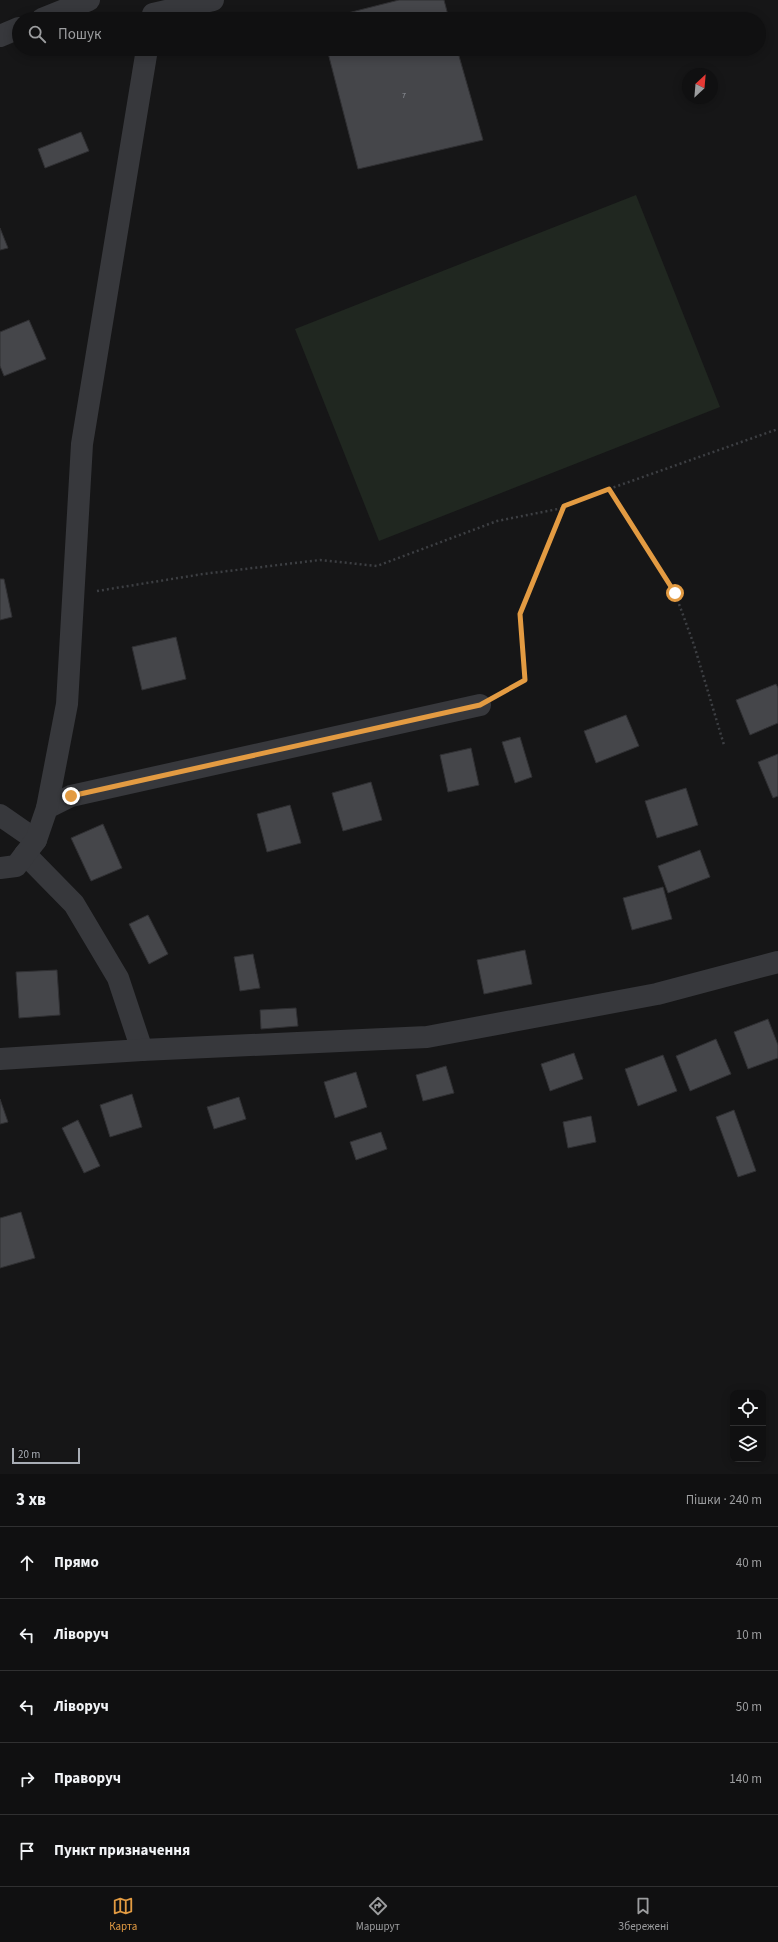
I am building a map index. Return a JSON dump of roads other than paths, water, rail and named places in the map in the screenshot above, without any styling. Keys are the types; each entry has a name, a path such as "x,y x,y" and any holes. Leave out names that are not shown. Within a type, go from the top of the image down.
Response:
{"street":[{"path":"59,12 89,0"},
{"path":"153,11 213,0"},
{"path":"0,36 12,31"},
{"path":"0,868 16,866 30,847 47,808 67,704 72,594 82,444 147,56"},
{"path":"47,808 71,796 480,705"},
{"path":"0,815 30,847 74,904 118,978 142,1050"},
{"path":"0,1059 142,1050 428,1037 657,994 778,962"}]}
